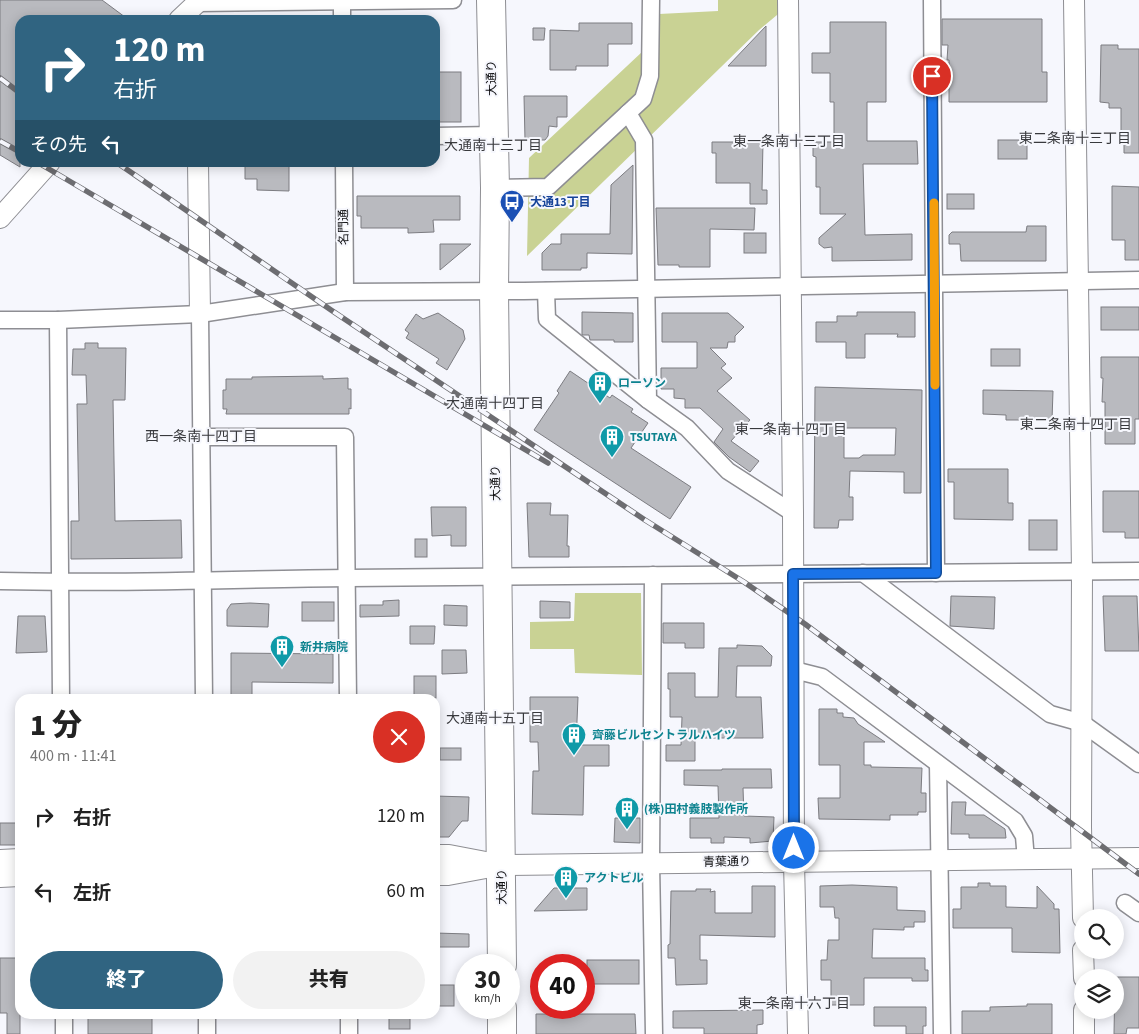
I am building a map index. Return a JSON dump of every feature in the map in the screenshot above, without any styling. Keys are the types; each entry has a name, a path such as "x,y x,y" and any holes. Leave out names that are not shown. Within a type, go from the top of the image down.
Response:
{"highway":[{"name":"大通り","path":"490,0 495,188 494,291 502,954"},
{"path":"502,1019 502,1034"}],"street":[{"path":"186,15 197,8 342,1 453,0"},
{"path":"495,188 548,187 642,99 650,76 651,0"},
{"path":"788,0 794,862 798,1034"},
{"path":"932,0 936,573"},
{"path":"1074,0 1082,571 1083,909"},
{"path":"342,1 342,15"},
{"path":"628,113 644,140 648,400"},
{"path":"440,136 493,135"},
{"path":"0,218 46,167"},
{"path":"198,167 204,694"},
{"name":"名門通","path":"344,167 345,292"},
{"path":"0,320 58,320 200,314 345,292 546,291 1139,280"},
{"path":"546,291 547,319 648,400 687,428 728,471 793,513"},
{"path":"58,320 61,694"},
{"path":"201,437 345,436 348,694"},
{"path":"0,581 204,581 1139,571"},
{"path":"863,573 1050,714 1082,724 1139,764"},
{"path":"653,575 651,863 654,1034"},
{"path":"794,670 822,677 1015,821 1024,836 1026,860"},
{"path":"938,764 942,1034"},
{"path":"440,855 502,865"},
{"name":"青葉通り","path":"440,875 502,865 1139,858"},
{"path":"0,860 15,859"},
{"path":"0,877 15,876"},
{"path":"1125,903 1139,913"},
{"path":"64,1019 64,1034"},
{"path":"207,1019 207,1034"},
{"path":"349,1019 349,1034"},
{"path":"1084,1019 1084,1034"}],"green space":[{"path":"718,0 795,0 759,30 527,256 529,158 659,36 659,14 718,11"},
{"path":"575,593 641,593 642,675 575,673 574,649 530,649 530,622 574,621"}],"building":[{"path":"0,0 102,0 122,15 15,15 15,164 0,155"},
{"path":"942,19 1042,19 1042,72 1047,72 1047,102 949,102 948,45 942,45"},
{"path":"830,22 886,22 886,102 867,102 867,141 917,141 918,164 863,164 865,235 912,234 912,260 832,261 832,247 824,248 819,244 819,238 846,214 820,214 820,187 816,187 816,157 813,156 813,142 834,142 834,102 830,102 830,73 812,73 812,53 830,53"},
{"path":"579,23 632,23 632,44 608,44 608,66 576,66 576,70 550,70 550,30 579,31"},
{"path":"766,26 766,66 728,66"},
{"path":"533,28 545,28 544,40 533,40"},
{"path":"1101,45 1118,45 1118,49 1139,49 1139,153 1124,153 1124,131 1121,131 1121,108 1109,108 1109,103 1100,102"},
{"path":"440,72 461,72 461,122 440,122"},
{"path":"524,96 567,96 567,117 557,117 557,127 549,126 548,136 545,140 525,140"},
{"path":"998,140 1027,140 1027,159 998,159"},
{"path":"712,142 763,142 762,190 767,190 767,204 750,204 750,183 716,183 716,153 712,153"},
{"path":"633,165 632,254 587,253 587,268 581,268 581,270 542,270 542,253 551,244 561,244 561,234 610,234 611,185"},
{"path":"245,167 289,167 289,191 257,190 257,179 245,179"},
{"path":"1112,186 1139,187 1139,260 1125,260 1125,240 1112,240"},
{"path":"947,194 974,194 974,209 947,209"},
{"path":"357,196 460,196 460,220 433,220 434,232 408,233 408,228 361,228 361,216 357,216"},
{"path":"656,208 755,208 754,230 710,229 710,267 658,265"},
{"path":"1027,226 1046,226 1046,261 961,261 960,244 949,244 949,235 952,232 1026,232"},
{"path":"744,233 766,233 766,253 744,253"},
{"path":"440,244 471,244 440,270"},
{"path":"1101,307 1139,307 1139,330 1101,330"},
{"path":"582,312 633,313 633,342 590,340 589,335 582,335"},
{"path":"857,312 915,312 915,337 897,337 898,334 865,334 865,358 846,358 846,342 816,342 816,322 837,322 837,316 857,316"},
{"path":"438,313 463,330 465,339 447,370 436,363 439,359 406,338 409,333 405,330 416,314 423,319"},
{"path":"662,313 728,313 744,327 735,336 735,342 728,342 727,348 710,348 726,364 721,368 732,378 717,391 750,420 731,441 759,461 750,472 729,457 714,442 723,429 700,408 685,408 685,399 674,398 674,389 661,389 661,368 697,368 697,342 662,342"},
{"path":"85,343 98,343 98,348 126,348 125,400 113,400 115,521 181,520 182,558 71,559 71,521 79,521 77,404 87,404 86,375 72,375 73,349 85,349"},
{"path":"991,349 1020,349 1020,366 991,366"},
{"path":"1101,357 1139,357 1139,419 1135,419 1135,444 1105,444 1105,402 1102,402 1103,378 1101,378"},
{"name":"TSUTAYA","path":"570,371 610,398 612,395 633,409 631,412 648,423 631,448 691,487 670,519 534,430 559,393 557,391"},
{"path":"323,376 323,379 348,378 348,389 351,389 351,409 349,408 349,414 226,414 227,409 223,409 223,390 226,390 226,379"},
{"path":"815,387 922,390 921,493 904,493 904,472 850,471 849,497 853,497 853,520 839,520 838,528 814,528","holes":["844,428 896,428 895,455 863,455 859,458 844,458"]},
{"path":"983,390 1053,391 1052,420 1006,420 1006,415 983,414"},
{"path":"948,469 1008,469 1008,503 1013,503 1013,520 954,519 954,482 948,482"},
{"path":"1103,491 1139,491 1139,538 1125,538 1125,532 1103,532"},
{"path":"527,503 551,503 550,515 568,515 567,546 569,546 569,557 529,557"},
{"path":"431,507 466,507 466,546 451,546 451,535 432,536"},
{"path":"1029,520 1057,520 1057,550 1029,550"},
{"path":"415,539 427,539 427,557 415,557"},
{"path":"951,596 995,597 994,629 950,626"},
{"path":"1103,596 1137,596 1139,651 1105,651"},
{"path":"399,600 399,616 360,617 360,605 383,605 383,601"},
{"path":"540,601 570,602 570,618 540,618"},
{"path":"302,602 334,602 334,621 302,621"},
{"path":"231,604 269,604 268,627 227,626 227,610"},
{"path":"444,605 467,606 467,626 444,625"},
{"path":"18,616 45,616 47,652 16,653"},
{"path":"663,623 704,623 704,648 685,648 685,643 663,643"},
{"path":"410,626 435,626 434,644 410,644"},
{"path":"737,645 762,646 772,656 771,666 737,666 736,697 761,697 763,738 695,738 695,761 666,761 666,745 681,745 682,717 670,717 668,673 695,673 695,697 718,697 719,648 737,648"},
{"path":"442,650 466,650 467,673 442,674"},
{"name":"新井病院","path":"231,653 333,654 333,683 252,682 252,694 231,694"},
{"path":"414,676 436,676 436,694 414,694"},
{"path":"530,697 578,697 576,745 609,745 609,766 584,766 583,815 532,814 533,771 539,771 538,742 530,742"},
{"path":"819,709 837,709 837,713 843,713 843,717 854,718 858,724 885,742 864,742 864,765 871,765 871,767 922,768 921,793 926,793 926,812 918,812 918,815 890,815 890,820 819,819 818,798 840,798 840,765 819,765"},
{"path":"440,748 461,748 461,760 440,760"},
{"path":"771,769 772,788 743,788 744,816 774,817 773,841 750,843 750,838 724,837 724,843 711,843 711,838 690,838 690,818 719,818 718,786 684,785 684,770"},
{"path":"440,796 469,797 468,821 462,821 449,837 440,837"},
{"path":"952,802 966,802 965,815 984,815 1005,829 1006,838 969,838 969,834 951,834"},
{"name":"(株)田村義肢製作所","path":"615,818 640,818 640,843 614,842"},
{"path":"0,823 15,823 15,845 0,845"},
{"path":"978,883 990,883 990,886 1006,886 1006,907 1037,908 1037,886 1054,904 1054,909 1059,909 1060,953 1012,952 1012,928 953,928 953,909 961,909 961,887 978,887"},
{"path":"752,886 775,886 775,937 700,935 700,960 707,960 707,984 676,985 675,958 668,958 671,891 711,889 710,892 715,891 715,913 752,913"},
{"path":"820,886 897,887 897,910 925,911 925,922 914,922 914,927 904,927 904,930 873,929 872,958 925,958 925,970 928,970 928,981 912,981 912,978 864,978 864,1005 831,1005 831,980 821,980 821,960 827,960 828,940 839,940 839,918 835,918 834,907 820,907"},
{"name":"アクトビル","path":"554,888 587,888 587,910 534,911"},
{"path":"440,933 469,934 469,947 440,947"},
{"path":"0,958 15,958 15,1019 20,1019 20,1034 7,1034 7,1013 0,1013"},
{"path":"595,960 639,960 639,984 595,984"},
{"path":"1124,977 1139,977 1139,1028 1127,1028 1126,1034 1114,1034 1114,1019 1124,1019"},
{"path":"440,985 454,985 454,1006 440,1006"},
{"path":"1027,1004 1052,1004 1052,1034 962,1034 962,1011 990,1011 990,1007 1027,1006"},
{"path":"874,1007 926,1007 926,1026 923,1026 923,1034 906,1034 906,1026 874,1026"},
{"path":"763,1010 763,1024 757,1025 757,1034 704,1034 704,1028 673,1028 673,1011"},
{"path":"595,1014 635,1014 636,1034 536,1034 536,1019 595,1019"},
{"path":"88,1019 152,1019 152,1034 88,1034"},
{"path":"389,1019 410,1019 410,1029 389,1029"}],"railway":[{"path":"0,78 15,89"},
{"path":"0,141 15,149"},
{"path":"45,167 548,463"},
{"path":"123,167 331,310 645,520 744,582 805,624 1139,874"}],"slow traffic":[{"path":"934,203 935,385"}],"place":[{"name":"大通13丁目","path":"512,223"},
{"name":"ローソン","path":"600,404"},
{"name":"TSUTAYA","path":"612,458"},
{"name":"新井病院","path":"282,668"},
{"name":"齊藤ビルセントラルハイツ","path":"574,756"},
{"name":"(株)田村義肢製作所","path":"627,830"},
{"name":"アクトビル","path":"566,899"}],"district":[{"name":"東二条南十三丁目","path":"1075,139"},
{"name":"東一条南十三丁目","path":"789,142"},
{"name":"大通南十三丁目","path":"493,146"},
{"name":"大通南十四丁目","path":"495,404"},
{"name":"東二条南十四丁目","path":"1076,425"},
{"name":"東一条南十四丁目","path":"791,430"},
{"name":"西一条南十四丁目","path":"201,437"},
{"name":"大通南十五丁目","path":"495,719"},
{"name":"東一条南十六丁目","path":"794,1004"}],"route":[{"path":"794,848 793,574 936,573 932,76"}]}
